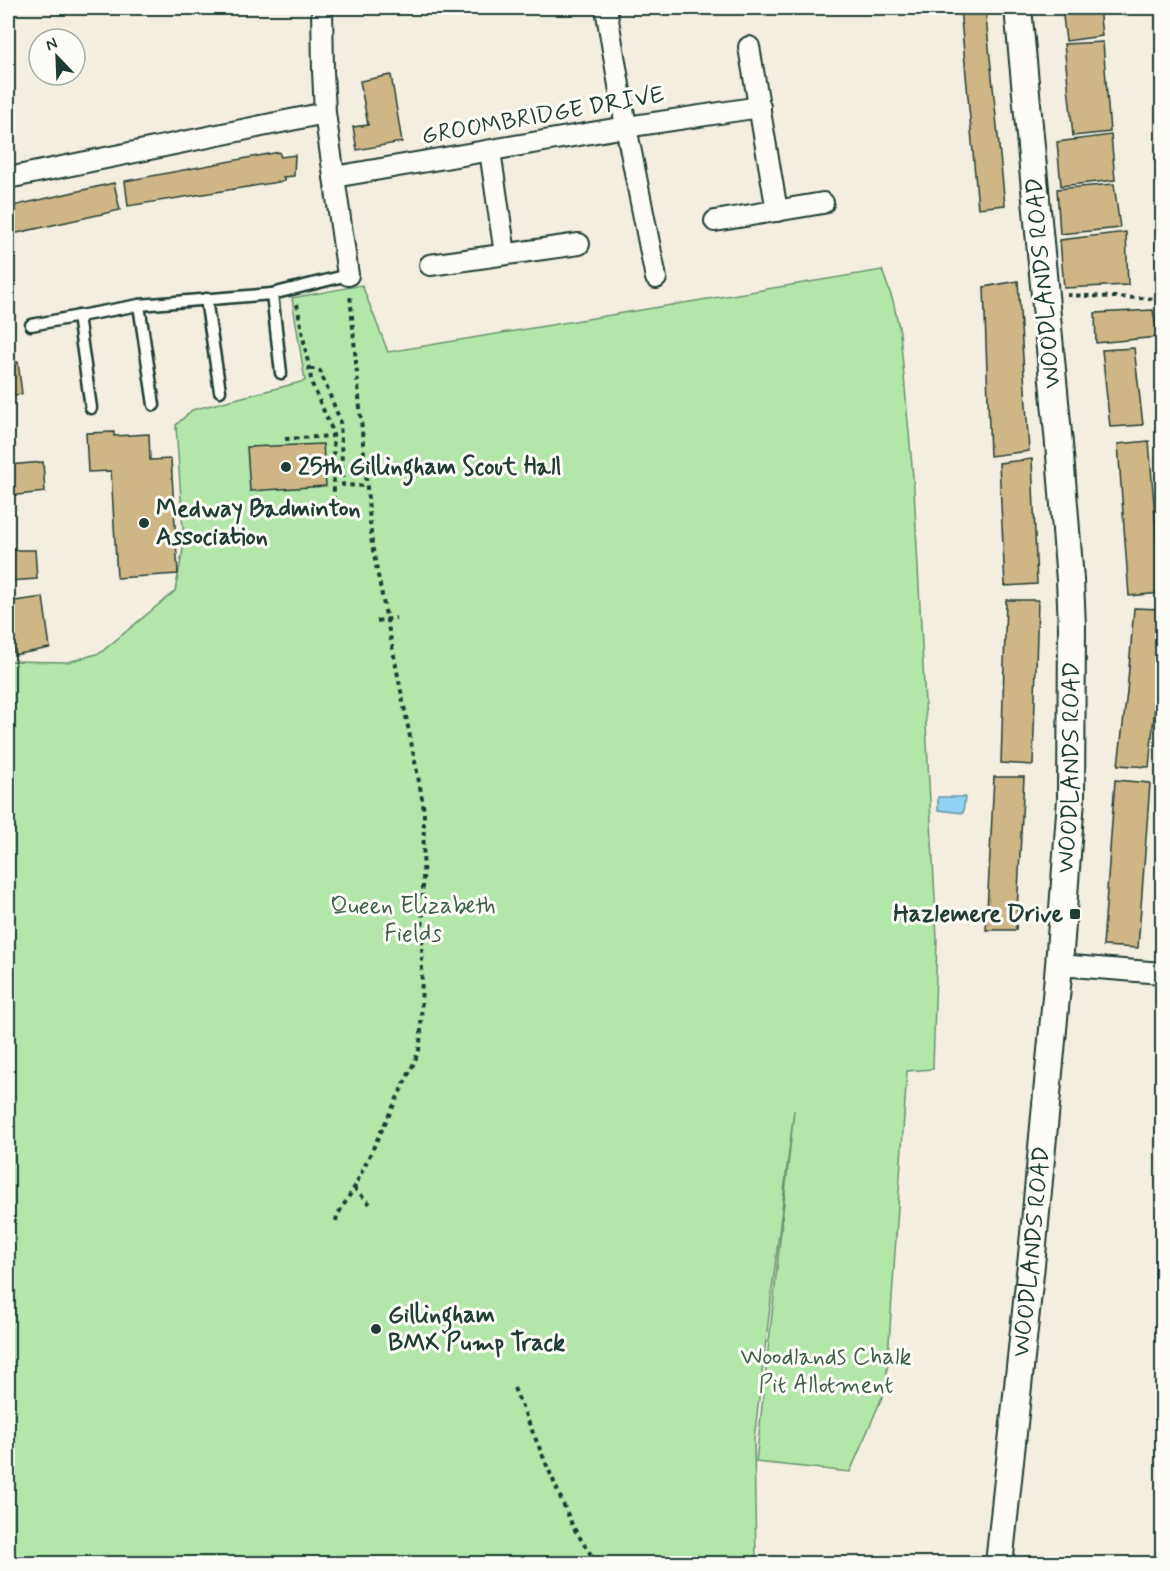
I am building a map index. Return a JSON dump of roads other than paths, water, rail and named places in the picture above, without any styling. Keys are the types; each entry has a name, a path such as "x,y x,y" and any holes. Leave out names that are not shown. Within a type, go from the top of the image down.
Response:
{"street":[{"path":"322,8 325,113 348,275"},
{"path":"606,8 626,127 656,278"},
{"name":"WOODLANDS ROAD","path":"999,1563 1032,1255 1059,965 1071,799 1072,627 1060,454 1018,8"},
{"path":"749,47 777,211"},
{"name":"GROOMBRIDGE DRIVE","path":"334,177 626,127 760,107"},
{"path":"8,178 325,113"},
{"path":"490,151 505,254"},
{"path":"715,221 823,203"},
{"path":"430,265 579,244"},
{"path":"1059,965 1162,973"}],"lane":[{"path":"31,325 139,305 272,294 348,275"},
{"path":"272,294 281,373"},
{"path":"206,299 220,391"},
{"path":"139,305 154,405"},
{"path":"78,316 91,408"}],"water":[{"path":"938,797 965,797 963,813 938,810"}],"place":[{"name":"25th Gillingham Scout Hall","path":"286,467"},
{"name":"Medway Badminton Association","path":"144,523"},
{"name":"Hazlemere Drive","path":"1075,914"},
{"name":"Gillingham BMX Pump Track","path":"376,1329"}],"park label":[{"name":"Queen Elizabeth Fields","path":"413,920"},
{"name":"Woodlands Chalk Pit Allotment","path":"826,1371"}]}
